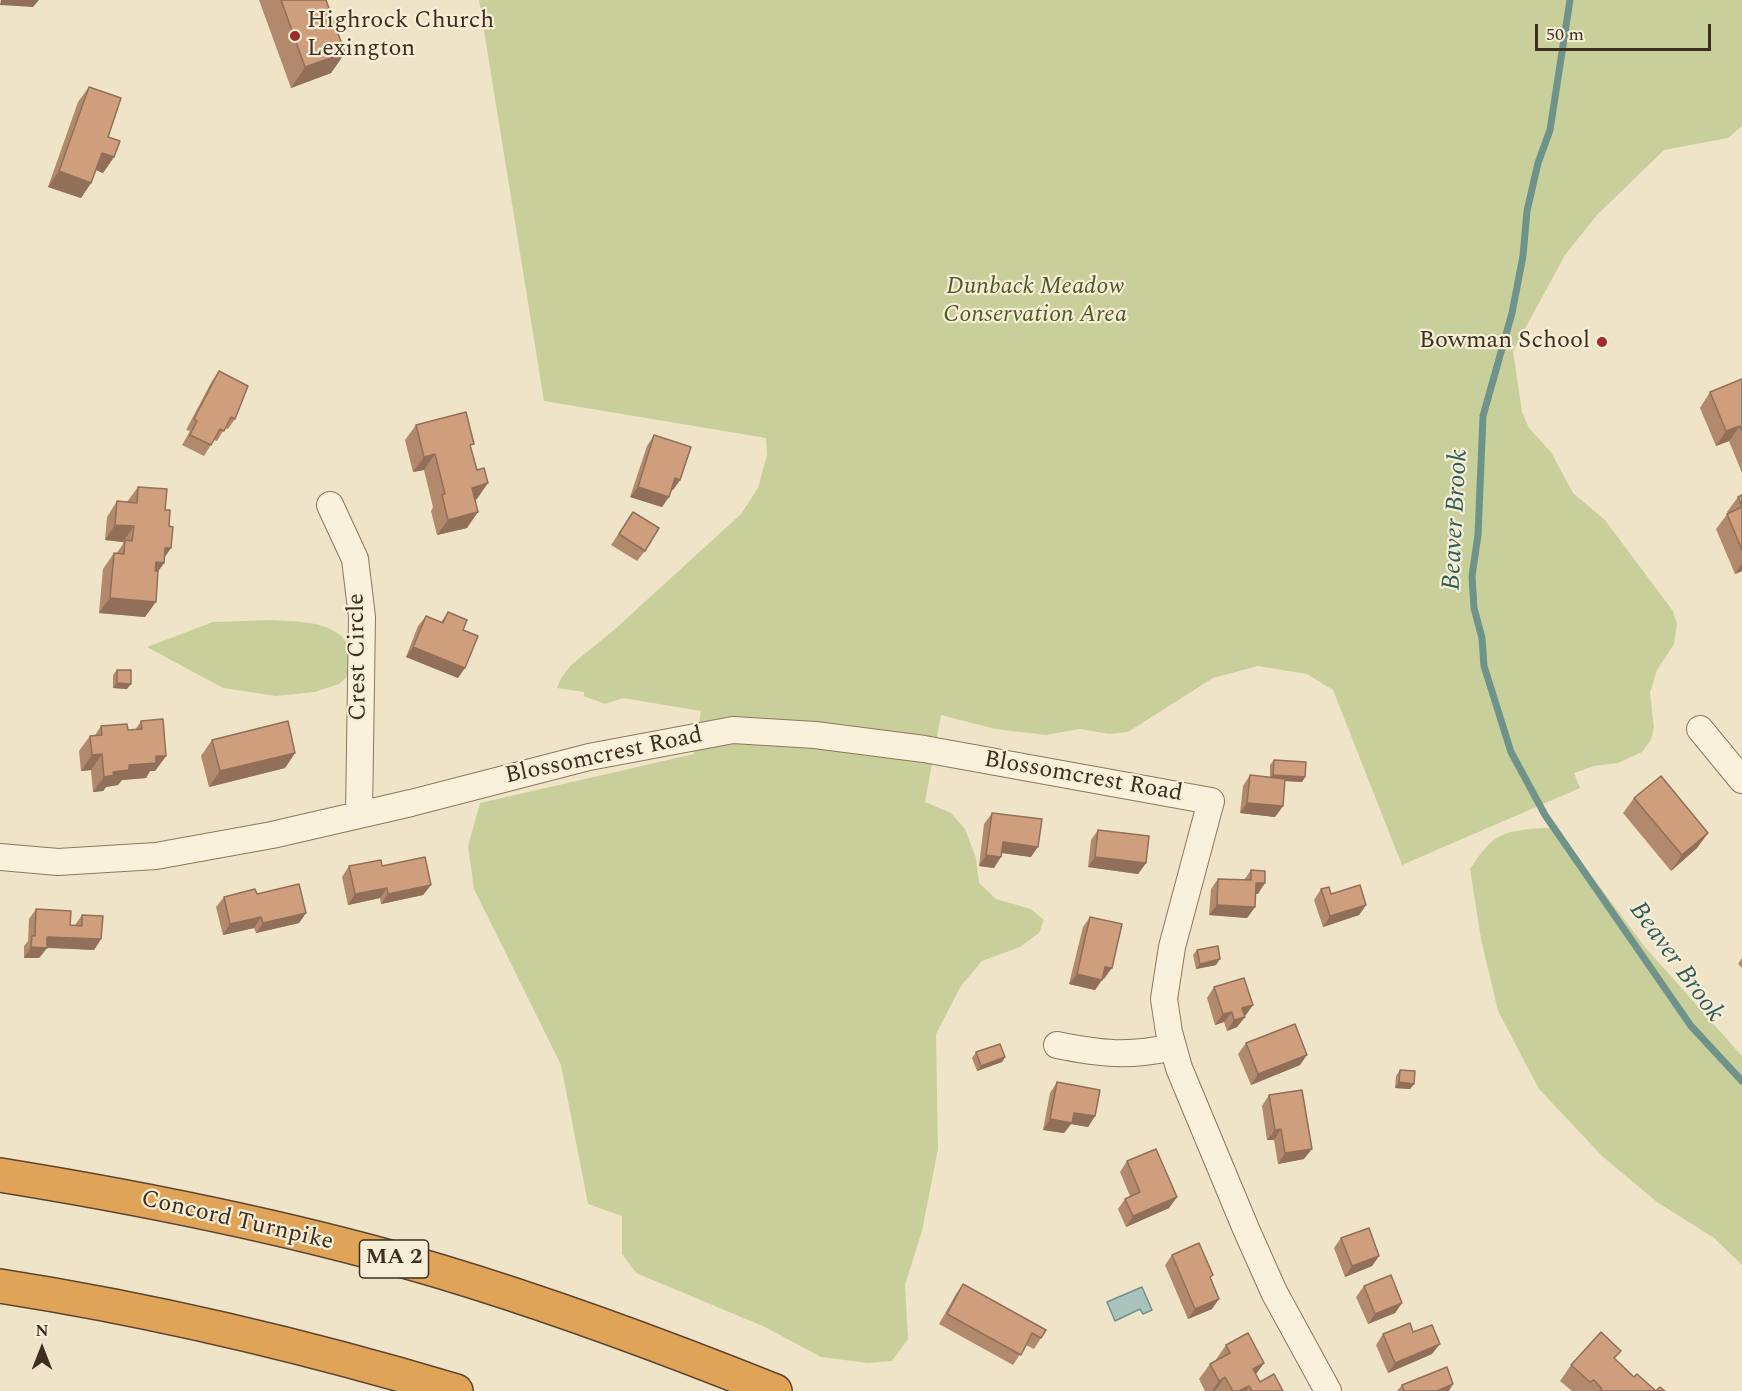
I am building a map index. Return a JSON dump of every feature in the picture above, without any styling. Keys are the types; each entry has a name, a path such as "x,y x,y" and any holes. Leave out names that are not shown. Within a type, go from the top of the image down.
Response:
{"highway":[{"name":"Concord Turnpike","path":"0,1175 202,1212 439,1271 591,1320 775,1391"},
{"path":"0,1286 206,1325 351,1361 456,1391"}],"street":[{"name":"Crest Circle","path":"330,505 355,559 362,617 358,815"},
{"path":"1700,729 1742,780"},
{"name":"Blossomcrest Road","path":"0,857 58,862 156,856 272,835 589,757 733,730 815,735 924,749 1211,801 1171,958 1164,999 1173,1047"},
{"path":"1057,1045 1088,1052 1138,1055 1173,1047 1274,1292 1328,1391"}],"green space":[{"name":"Dunback Meadow Conservation Area","path":"479,0 1742,0 1742,126 1728,138 1664,150 1597,215 1565,255 1513,351 1522,412 1529,428 1551,452 1573,493 1605,520 1673,611 1677,624 1674,644 1657,670 1650,693 1654,728 1651,740 1642,752 1618,763 1594,766 1574,773 1580,788 1402,865 1333,690 1307,674 1258,666 1213,678 1128,732 1109,734 1080,729 1046,735 995,729 941,715 925,802 951,813 965,829 976,858 979,883 996,899 1031,909 1044,920 1039,933 1020,947 982,961 961,986 936,1034 938,1149 922,1231 905,1285 908,1339 892,1361 868,1363 821,1357 765,1327 636,1273 622,1254 622,1216 588,1204 561,1065 474,889 468,846 480,803 694,754 701,711 623,698 605,704 584,696 584,692 557,688 571,665 614,630 741,514 758,488 767,455 766,438 544,401"},
{"path":"271,620 317,624 337,633 345,640 352,653 350,674 339,684 315,692 276,696 223,688 147,647 213,622"},
{"path":"1556,829 1645,947 1742,1056 1742,1265 1714,1238 1657,1202 1602,1156 1539,1089 1498,1011 1481,939 1470,869 1486,847 1501,836 1519,830"}],"water":[{"path":"1142,1287 1152,1310 1143,1314 1140,1309 1115,1321 1107,1302"}],"building":[{"path":"281,0 326,0 345,53 305,67"},
{"path":"89,87 121,98 108,137 120,141 114,157 102,153 91,183 59,171"},
{"path":"219,371 248,386 235,419 231,417 224,431 220,429 211,445 190,435 197,421 194,419"},
{"path":"1742,379 1742,431 1740,426 1726,431 1710,392"},
{"path":"466,412 474,444 470,445 477,470 484,468 488,483 472,488 478,512 448,520 442,495 445,494 435,454 424,457 416,425"},
{"path":"654,435 691,447 680,480 675,478 669,497 638,487"},
{"path":"138,487 167,489 165,510 170,510 169,526 173,527 171,548 165,548 164,563 156,562 155,571 158,571 156,602 110,598 114,553 124,554 125,540 132,541 134,526 115,525 117,501 137,503"},
{"path":"1742,507 1742,550 1727,514"},
{"path":"633,512 659,528 645,551 619,534"},
{"path":"448,612 467,620 463,630 478,636 465,668 413,647 426,616 443,623"},
{"path":"117,670 131,670 131,684 117,683"},
{"path":"163,719 166,756 156,756 156,763 129,765 129,770 113,772 114,775 104,777 102,754 92,755 90,736 102,735 101,726 127,724 128,730 142,729 141,721"},
{"path":"288,721 295,753 220,771 212,740"},
{"path":"1274,760 1306,762 1305,777 1273,775"},
{"path":"1250,775 1285,779 1283,806 1247,803"},
{"path":"1661,776 1708,833 1682,855 1634,798"},
{"path":"992,813 1042,819 1038,847 1003,842 1001,857 986,855"},
{"path":"1098,830 1149,836 1146,863 1095,857"},
{"path":"425,857 431,885 388,894 387,888 355,894 349,866 381,860 382,866"},
{"path":"1251,870 1265,871 1265,883 1256,883 1255,907 1217,905 1218,879 1251,880"},
{"path":"299,884 306,913 263,923 261,917 230,924 224,897 255,889 257,894"},
{"path":"1360,885 1366,905 1330,916 1321,889 1329,887 1331,894"},
{"path":"36,909 71,911 70,925 82,926 82,915 103,916 101,939 47,937 47,948 31,947 32,936 35,936"},
{"path":"1090,917 1122,924 1112,968 1105,967 1102,980 1077,974"},
{"path":"1218,946 1220,959 1200,964 1197,950"},
{"path":"1244,978 1253,1005 1242,1008 1245,1017 1234,1020 1232,1012 1223,1014 1214,987"},
{"path":"1295,1024 1307,1055 1258,1074 1246,1043"},
{"path":"1000,1044 1005,1057 981,1066 976,1052"},
{"path":"1400,1070 1415,1071 1414,1084 1399,1082"},
{"path":"1057,1082 1100,1090 1095,1116 1074,1113 1072,1123 1050,1119"},
{"path":"1302,1090 1312,1149 1285,1153 1281,1129 1275,1130 1269,1095"},
{"path":"1156,1149 1177,1197 1133,1216 1125,1199 1140,1192 1127,1161"},
{"path":"1369,1228 1379,1256 1352,1266 1341,1238"},
{"path":"1199,1243 1213,1275 1210,1277 1219,1299 1195,1309 1172,1255"},
{"path":"1391,1275 1402,1303 1375,1314 1364,1286"},
{"path":"963,1284 1046,1330 1041,1338 1032,1333 1021,1355 947,1314"},
{"path":"1410,1323 1413,1332 1432,1325 1440,1344 1395,1363 1383,1334"},
{"path":"1601,1332 1621,1351 1614,1358 1634,1377 1637,1374 1656,1391 1600,1391 1602,1389 1594,1380 1590,1382 1571,1365"},
{"path":"1248,1333 1264,1363 1253,1369 1260,1382 1274,1374 1283,1391 1252,1391 1249,1386 1233,1391 1225,1377 1219,1381 1210,1364 1230,1353 1226,1345"},
{"path":"1447,1367 1453,1384 1437,1391 1404,1391 1402,1385"}],"waterway":[{"name":"Beaver Brook","path":"1570,0 1550,130 1538,163 1527,211 1523,256 1512,313 1483,416 1478,535 1472,576 1474,608 1482,638 1484,666 1511,752 1545,815 1691,1026 1742,1081"}],"place":[{"name":"Highrock Church Lexington","path":"295,36"},
{"name":"Bowman School","path":"1602,342"}]}
